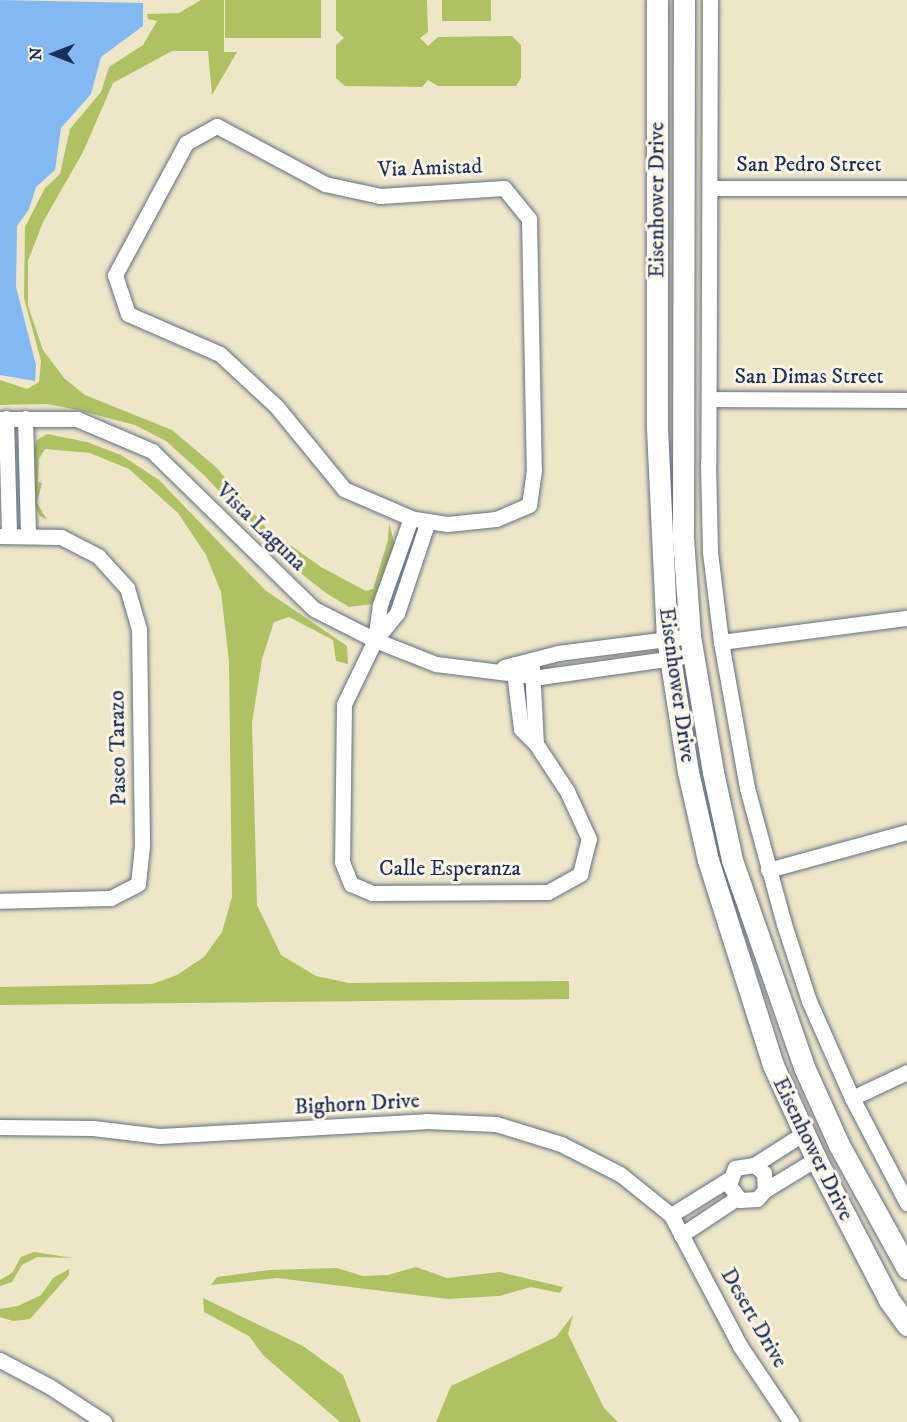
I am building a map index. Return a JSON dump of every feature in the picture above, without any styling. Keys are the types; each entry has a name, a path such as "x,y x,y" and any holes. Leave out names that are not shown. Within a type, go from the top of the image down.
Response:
{"main road":[{"name":"Eisenhower Drive","path":"657,0 657,428 668,648 688,772 708,860 773,1065 816,1160 889,1300 907,1325"},
{"name":"Eisenhower Drive","path":"684,0 682,538 692,645 732,860 769,973 839,1145 903,1261"},
{"path":"804,1133 823,1148 871,1233 903,1261"}],"street":[{"path":"710,0 710,552 721,642 747,788 768,870 809,1000 852,1098 907,1203"},
{"name":"Via Amistad","path":"217,126 325,184 380,196 504,188 529,219 534,470 529,505 496,519 447,524 428,521 411,518 344,489 277,407 220,354 128,314 115,275 186,143 217,126"},
{"name":"San Pedro Street","path":"711,188 907,188"},
{"name":"San Dimas Street","path":"710,399 907,400"},
{"path":"25,418 28,535"},
{"name":"Vista Laguna","path":"3,419 77,419 152,451 314,609 375,640 436,664 495,670 514,669 533,676 587,670 668,648"},
{"name":"Paseo Tarazo","path":"0,901 111,898 138,884 142,846 139,629 126,588 98,556 62,537 4,535 3,419"},
{"name":"Calle Esperanza","path":"375,640 380,606 411,518"},
{"name":"Calle Esperanza","path":"428,521 397,613 375,640 344,704 342,862 351,884 372,893 548,892 580,874 589,839 567,791 536,744 521,729 514,669"},
{"path":"721,642 907,618"},
{"name":"Vista Laguna","path":"514,669 531,659 585,650 668,648 692,645"},
{"path":"585,650 587,670"},
{"path":"531,659 536,744"},
{"path":"768,870 907,832"},
{"path":"852,1098 907,1072"},
{"name":"Bighorn Drive","path":"0,1127 93,1128 160,1136 426,1121 496,1124 561,1144 620,1174 671,1215 681,1235"},
{"path":"671,1215 729,1179 735,1168 754,1165 804,1133"},
{"path":"729,1179 731,1192 737,1198 751,1201 765,1190 816,1160"},
{"path":"754,1165 764,1173 765,1190"},
{"path":"681,1235 737,1198"},
{"name":"Desert Drive","path":"681,1235 740,1346 791,1422"},
{"path":"0,1360 49,1386 104,1422"}],"green space":[{"path":"201,0 224,0 224,52 237,52 212,95 208,51 172,51 113,83 83,152 43,222 28,261 28,306 43,350 64,378 85,395 172,430 217,468 266,528 321,567 366,591 373,589 388,540 389,523 395,545 372,604 349,607 326,593 279,556 205,476 166,441 135,425 73,409 47,404 0,405 0,380 27,389 39,382 41,361 24,298 25,227 45,188 60,174 70,129 101,92 109,67 143,45 157,21 148,19 147,14 179,13"},
{"path":"225,0 321,0 321,38 225,38"},
{"path":"336,0 427,0 428,32 420,38 428,46 438,37 512,36 521,45 521,78 516,86 438,86 428,80 422,87 345,86 336,78 336,45 344,38 336,30"},
{"path":"442,0 491,0 491,21 442,21"},
{"path":"47,434 87,442 121,455 159,480 265,590 347,646 348,664 336,661 333,640 289,617 274,622 262,659 252,723 257,905 281,955 316,976 349,983 569,981 569,999 0,1005 0,987 152,984 177,975 204,957 222,932 232,897 229,662 221,592 206,555 178,513 129,469 90,453 45,449 39,459 38,482 42,483 37,503 47,520 40,516 35,505 33,451 37,440"},
{"path":"34,1252 73,1258 37,1257 22,1265 12,1282 0,1286 0,1280 12,1273 21,1257"},
{"path":"416,1267 447,1278 500,1272 563,1287 560,1293 531,1287 499,1296 448,1299 277,1278 211,1285 217,1277 270,1270 337,1268 363,1276 388,1275"},
{"path":"69,1269 69,1275 30,1319 13,1321 0,1317 0,1309 18,1306 41,1295 53,1278"},
{"path":"203,1298 303,1346 343,1375 361,1422 340,1422 263,1355 249,1336 204,1312"},
{"path":"573,1315 568,1334 604,1408 618,1422 436,1422 451,1386 556,1337"}],"water":[{"path":"0,0 143,3 143,26 101,57 91,94 61,128 55,170 36,187 29,209 17,226 16,287 36,365 35,381 0,375"}]}
